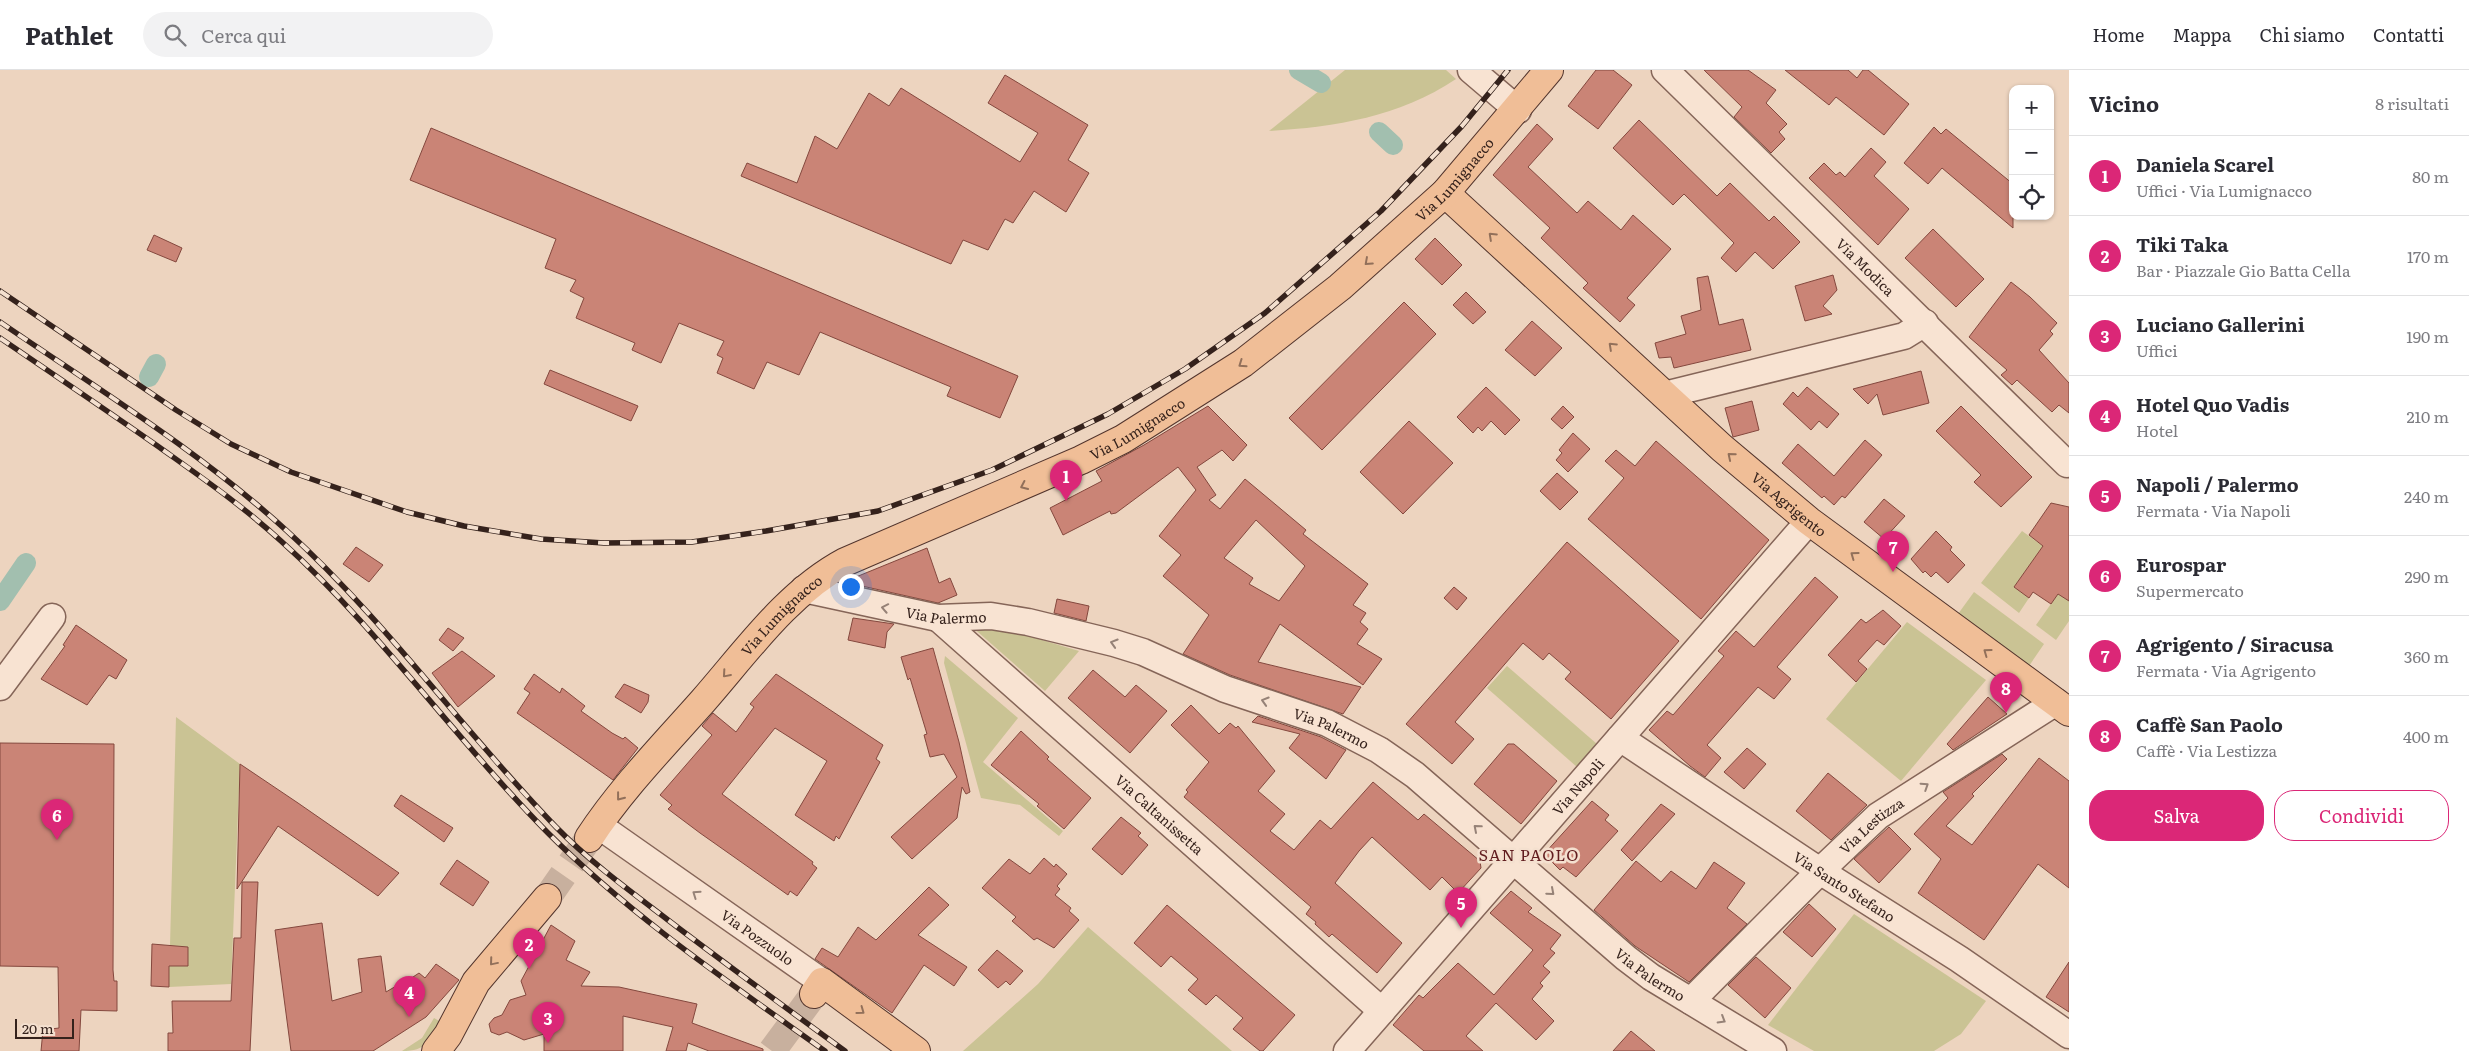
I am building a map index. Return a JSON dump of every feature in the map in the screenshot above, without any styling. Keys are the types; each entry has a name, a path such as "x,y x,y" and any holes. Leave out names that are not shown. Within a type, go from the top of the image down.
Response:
{"main road":[{"name":"Via Lumignacco","path":"594,832 701,703 804,589 828,571 845,562 1046,476 1114,443 1243,364 1340,287 1445,193 1518,110 1549,70"},
{"name":"Via Agrigento","path":"1445,193 1722,448 1809,521 2062,707"},
{"path":"436,1051 448,1035 476,982 547,898"},
{"name":"Via Pozzuolo","path":"818,988 916,1051"},
{"path":"446,1051 454,1051"}],"street":[{"path":"1471,70 1518,110"},
{"name":"Via Modica","path":"1664,70 2068,463"},
{"path":"1664,395 1904,336 1925,323"},
{"name":"Via Napoli","path":"1347,1051 1809,521"},
{"name":"Via Palermo","path":"804,589 938,618 991,616 1076,632 1143,652 1209,683 1327,723 1379,750 1415,775 1626,958 1652,978 1773,1051"},
{"path":"0,687 52,617"},
{"name":"Via Caltanissetta","path":"938,618 1382,1011"},
{"name":"Via Lestizza","path":"1691,1001 1820,871 1878,816 2062,707"},
{"name":"Via Santo Stefano","path":"1620,738 1820,871 1959,959 2069,1034"},
{"name":"Via Pozzuolo","path":"594,832 818,988"}],"shaded area":[{"path":"1345,70 1446,70 1456,79 1412,103 1366,118 1318,127 1269,131"},
{"path":"2022,531 2043,546 2014,587 2029,598 2019,613 1981,583"},
{"path":"1974,592 2044,644 2029,666 1958,614"},
{"path":"2058,594 2069,600 2069,621 2056,640 2036,625"},
{"path":"1907,622 1986,680 1901,781 1826,719"},
{"path":"970,625 1025,635 1079,651 1045,691"},
{"path":"945,656 1018,718 983,762 1063,831 1059,836 1020,805 981,798 944,663"},
{"path":"1507,666 1597,744 1577,767 1487,688"},
{"path":"176,717 240,764 231,984 169,987 169,966 188,966 188,948 170,946"},
{"path":"1854,914 1986,1001 1961,1034 1934,1051 1814,1051 1768,1025"},
{"path":"1088,927 1232,1051 963,1051 1038,984"},
{"path":"434,1018 441,1022 426,1044 417,1049 402,1051 422,1038"}],"building":[{"path":"1596,70 1613,70 1632,85 1598,129 1568,106"},
{"path":"1704,70 1748,70 1776,90 1766,103 1787,124 1779,132 1785,139 1771,153 1734,117 1742,107"},
{"path":"1785,70 1848,70 1857,78 1863,70 1868,70 1909,104 1884,135 1836,97 1829,105"},
{"path":"1005,75 1088,125 1068,160 1089,173 1066,212 1034,191 1013,223 1005,219 988,250 963,240 951,264 741,176 747,163 797,183 815,136 837,149 869,93 889,106 901,88 1020,162 1038,133 988,103"},
{"path":"1639,120 1717,196 1730,183 1769,221 1774,216 1800,242 1773,269 1755,252 1736,272 1721,258 1734,243 1684,194 1673,205 1613,148"},
{"path":"1537,124 1553,139 1528,167 1577,213 1588,201 1621,230 1633,215 1671,249 1627,298 1635,305 1620,322 1583,288 1588,283 1541,238 1550,228 1493,175"},
{"path":"1934,127 1941,134 1946,129 2009,181 2009,220 2013,220 2013,228 1942,168 1928,184 1904,163"},
{"path":"431,128 1018,376 1000,418 947,396 951,387 820,332 799,375 767,362 754,389 717,373 723,358 717,355 724,341 679,323 661,363 632,350 635,343 576,318 584,298 570,291 576,280 545,268 556,239 410,180"},
{"path":"1871,148 1886,162 1874,176 1909,209 1878,245 1809,178 1824,163 1836,175 1840,172 1845,177"},
{"path":"1933,229 1984,279 1956,307 1905,258"},
{"path":"154,235 182,248 176,262 147,250"},
{"path":"1435,238 1462,265 1442,285 1415,259"},
{"path":"1833,275 1837,290 1823,306 1832,314 1805,321 1795,286"},
{"path":"1708,276 1719,325 1743,319 1751,350 1674,368 1671,357 1659,358 1655,343 1686,334 1681,316 1701,310 1697,278"},
{"path":"2011,282 2057,323 2050,331 2053,334 2039,350 2069,383 2069,413 2059,405 2052,412 2017,380 2012,385 2001,375 2007,370 1969,337"},
{"path":"1466,292 1486,312 1473,324 1453,305"},
{"path":"1404,302 1436,334 1322,450 1289,418"},
{"path":"1532,321 1562,348 1535,376 1505,350"},
{"path":"550,370 638,406 631,421 544,384"},
{"path":"1921,371 1929,403 1883,415 1877,394 1868,404 1853,389"},
{"path":"1486,387 1520,420 1505,435 1491,421 1482,431 1478,427 1473,433 1457,417"},
{"path":"1807,387 1839,414 1827,428 1819,421 1811,430 1783,404 1793,392 1798,397"},
{"path":"1752,401 1759,430 1733,437 1725,408"},
{"path":"1208,406 1247,445 1233,461 1222,450 1197,467 1216,495 1209,500 1220,509 1245,479 1306,530 1303,534 1368,584 1353,605 1366,613 1360,622 1368,629 1357,644 1382,659 1363,685 1280,624 1258,662 1361,687 1343,714 1230,675 1183,654 1209,615 1163,576 1181,555 1159,536 1196,490 1178,467 1116,513 1111,514 1110,511 1063,535 1050,508 1102,481 1096,471 1144,445","holes":["1256,520 1305,566 1279,601 1249,584 1253,578 1224,558"]},
{"path":"1563,406 1574,417 1562,429 1551,419"},
{"path":"1961,406 2032,477 2001,507 1974,482 1981,475 1936,431"},
{"path":"1409,421 1453,463 1403,514 1360,472"},
{"path":"1573,433 1590,449 1568,472 1556,460 1562,453 1559,450"},
{"path":"1865,440 1882,455 1845,498 1842,496 1834,505 1824,496 1822,498 1782,463 1798,444 1834,476"},
{"path":"1656,441 1769,540 1701,619 1588,519 1624,478 1605,461 1616,450 1635,466"},
{"path":"1557,473 1578,492 1560,510 1540,491"},
{"path":"1884,499 1905,516 1884,539 1864,522"},
{"path":"2051,503 2069,507 2069,601 2058,594 2051,604 2033,592 2029,598 2014,587 2043,546 2029,535"},
{"path":"1936,531 1952,547 1950,550 1965,565 1948,583 1936,572 1931,577 1925,571 1923,573 1911,559"},
{"path":"1567,542 1679,641 1611,719 1565,679 1571,672 1549,653 1543,660 1523,643 1455,722 1474,739 1452,764 1406,724"},
{"path":"356,547 383,565 369,582 343,564"},
{"path":"927,548 939,583 950,578 957,595 938,603 853,584 851,579"},
{"path":"1815,577 1838,597 1777,667 1791,679 1774,699 1758,687 1707,745 1721,758 1705,777 1649,730 1667,711 1673,715 1724,656 1718,651 1736,631 1754,647"},
{"path":"1454,587 1467,598 1457,610 1444,598"},
{"path":"1057,599 1089,606 1086,621 1054,613"},
{"path":"1883,610 1901,626 1884,645 1877,640 1858,661 1867,669 1856,682 1828,655 1861,619 1866,623"},
{"path":"853,618 894,624 887,632 885,648 848,640"},
{"path":"76,625 127,660 116,679 109,675 87,705 41,679 65,646 63,645"},
{"path":"448,628 464,638 453,651 439,640"},
{"path":"933,648 959,742 970,792 966,794 962,787 957,818 912,859 891,837 957,777 944,754 930,757 924,735 927,734 910,678 908,680 901,657"},
{"path":"462,651 495,676 458,707 432,673"},
{"path":"1093,670 1125,697 1136,685 1167,711 1130,753 1068,698"},
{"path":"534,674 560,693 562,688 585,706 581,711 612,733 623,739 625,737 638,748 613,780 517,713 530,693 524,689"},
{"path":"776,674 883,745 876,759 880,762 839,839 836,836 834,841 795,815 827,761 775,728 722,794 813,862 812,864 817,868 797,896 790,891 788,895 700,833 668,809 672,805 660,795 712,735 702,726 713,713 736,732 754,707 750,704"},
{"path":"624,684 649,695 648,702 641,713 615,697"},
{"path":"1988,697 2007,714 1953,750 1947,744"},
{"path":"1191,705 1219,734 1230,723 1236,728 1238,726 1275,771 1258,791 1285,814 1270,831 1294,850 1320,820 1331,829 1373,782 1418,820 1424,814 1480,861 1481,868 1458,893 1442,877 1430,890 1372,837 1335,883 1402,943 1377,973 1332,934 1329,937 1306,914 1311,907 1184,797 1188,792 1186,790 1209,762 1171,725"},
{"path":"1258,716 1321,737 1346,750 1326,779 1289,748 1300,734 1252,722"},
{"path":"1021,731 1049,757 1047,759 1091,798 1064,829 1037,806 1039,804 991,765"},
{"path":"0,743 114,744 113,970 114,981 117,981 117,1011 81,1010 79,1051 41,1051 43,1030 59,1028 58,967 0,966"},
{"path":"1508,744 1514,744 1557,781 1521,824 1474,784"},
{"path":"1747,748 1766,764 1744,789 1724,772"},
{"path":"2002,754 2007,759 1972,794 1974,796 1946,826 1972,845 2039,758 2069,781 2069,888 2038,864 1984,940 1918,893 1941,859 1914,834 1948,798 1943,792"},
{"path":"240,764 399,873 378,896 278,826 237,889"},
{"path":"1828,773 1867,805 1831,840 1796,811"},
{"path":"401,795 453,828 444,842 394,806"},
{"path":"1592,801 1609,815 1605,820 1618,831 1576,877 1563,867 1560,870 1544,854"},
{"path":"1661,804 1675,814 1632,861 1621,850"},
{"path":"1121,817 1141,833 1138,836 1148,845 1122,875 1092,849"},
{"path":"1889,827 1911,849 1879,883 1854,859"},
{"path":"1044,858 1054,867 1056,864 1067,874 1057,886 1060,889 1055,895 1071,908 1069,911 1079,920 1054,948 1037,938 1034,940 1012,921 1016,917 982,888 1009,859 1030,874"},
{"path":"457,860 489,882 473,906 440,884"},
{"path":"1636,861 1661,882 1671,871 1696,889 1714,862 1745,883 1727,908 1747,924 1689,982 1635,946 1594,910"},
{"path":"242,882 258,882 250,1051 168,1051 168,1033 173,1033 172,1001 231,1001 234,938 241,938"},
{"path":"929,887 949,905 918,935 967,967 954,986 924,965 892,1013 815,959 822,948 838,957 858,927 876,940"},
{"path":"1511,891 1532,908 1528,912 1561,935 1550,949 1555,953 1543,966 1550,972 1540,983 1543,986 1532,999 1554,1021 1536,1040 1496,1003 1466,1036 1483,1051 1424,1051 1393,1025 1419,995 1423,998 1458,963 1494,995 1533,950 1490,913"},
{"path":"1809,904 1836,929 1812,957 1783,932"},
{"path":"1167,905 1295,1015 1263,1051 1260,1051 1233,1029 1243,1018 1216,995 1206,1005 1188,990 1198,979 1171,956 1161,967 1134,943"},
{"path":"322,923 332,1001 362,992 358,959 381,956 386,992 419,973 425,978 436,964 459,980 426,1017 373,1051 291,1051 275,930"},
{"path":"551,925 575,941 566,960 590,972 581,986 619,987 697,1004 692,1023 763,1049 763,1051 709,1051 688,1043 686,1051 666,1051 673,1027 623,1016 623,1051 544,1051 544,1034 524,1040 507,1032 499,1035 491,1032 489,1024 494,1018 502,1015 510,1000 526,995 521,981"},
{"path":"152,944 188,947 188,966 169,966 169,987 151,986"},
{"path":"997,950 1023,971 1010,985 1006,981 998,988 978,970"},
{"path":"1756,957 1791,988 1765,1018 1728,985"},
{"path":"2069,962 2069,1012 2046,997"},
{"path":"1631,1031 1655,1051 1613,1051"}],"waterway":[{"path":"1299,70 1321,83"},
{"path":"1379,132 1393,145"},
{"path":"149,377 156,364"},
{"path":"0,601 26,563"}],"tunnel":[{"path":"547,898 589,838"},
{"path":"772,1051 814,994"}],"railway":[{"path":"0,291 176,410 231,444 291,472 407,512 464,526 541,539 604,543 692,542 878,511 992,470 1108,414 1185,369 1265,313 1381,211 1462,126 1508,70"},
{"path":"0,322 184,448 254,502 287,531 358,602 489,753 569,840 639,898 845,1051"},
{"path":"0,338 175,458 267,528 317,575 351,611 514,797 580,863 613,893 682,948 825,1051"}],"place":[{"name":"Daniela Scarel","path":"1066,501"},
{"name":"Agrigento / Siracusa","path":"1893,572"},
{"name":"Caffè San Paolo","path":"2006,713"},
{"name":"Eurospar","path":"57,840"},
{"name":"Napoli / Palermo","path":"1461,928"},
{"name":"Tiki Taka","path":"529,969"},
{"name":"Hotel Quo Vadis","path":"409,1017"},
{"name":"Luciano Gallerini","path":"548,1043"}],"district":[{"name":"SAN PAOLO","path":"1529,854"}]}
